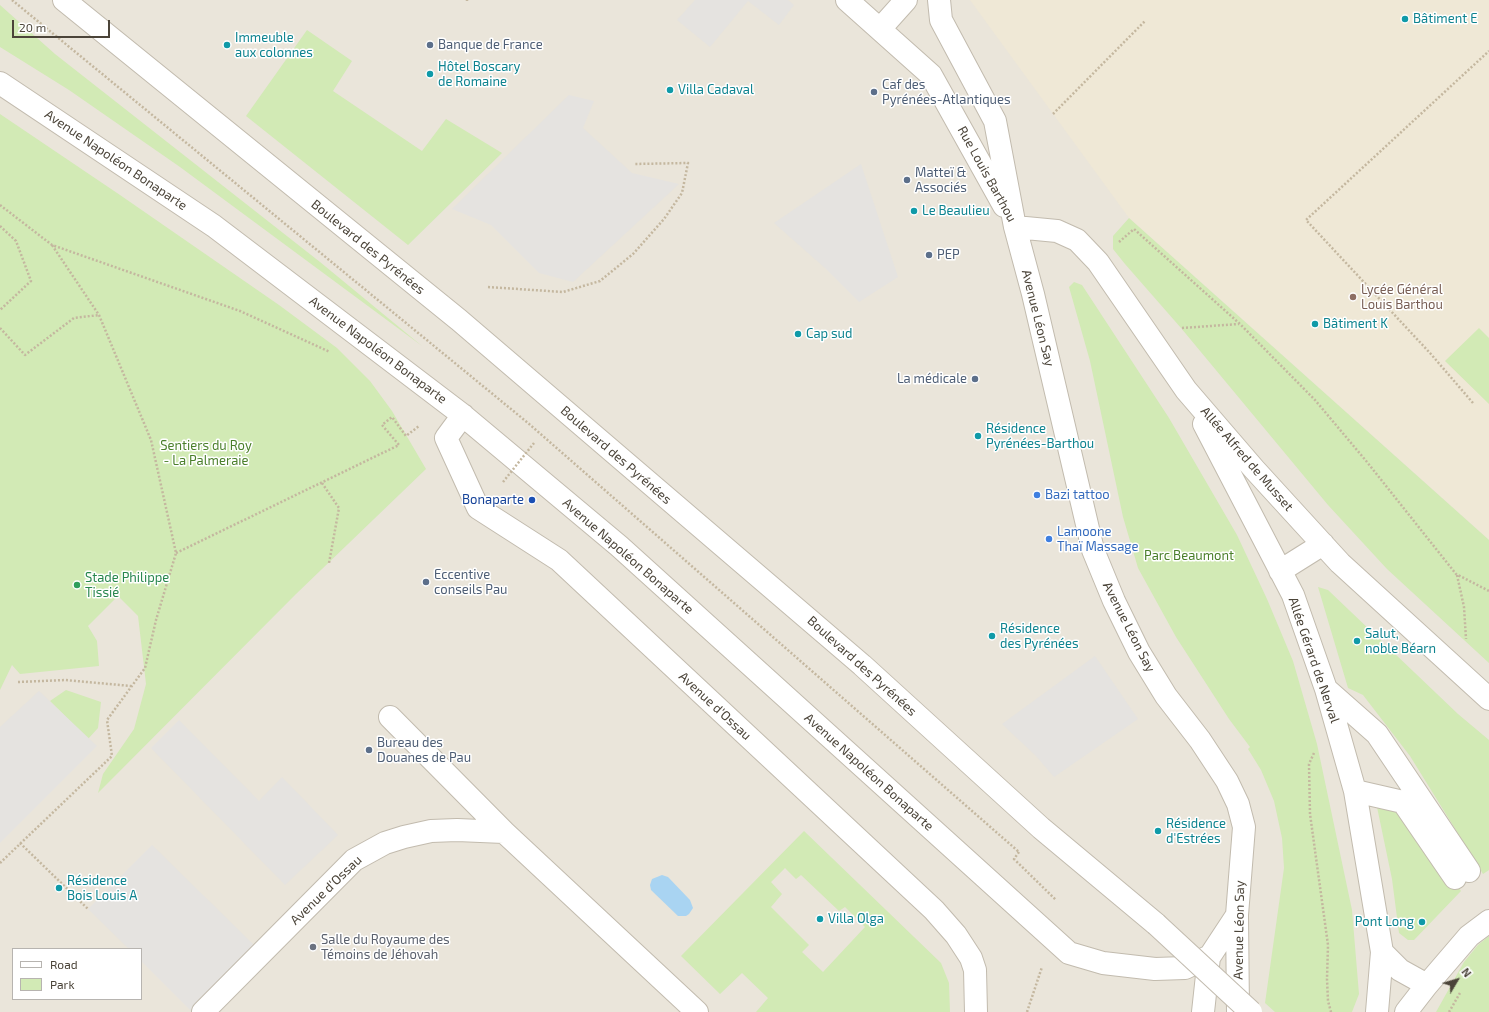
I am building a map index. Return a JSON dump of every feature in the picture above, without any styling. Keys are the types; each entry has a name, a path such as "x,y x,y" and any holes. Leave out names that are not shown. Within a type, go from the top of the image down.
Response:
{"street":[{"name":"Boulevard des Pyrénées","path":"64,0 459,320 856,659 1041,828 1156,924 1251,1012"},
{"name":"Rue Louis Barthou","path":"847,0 931,75 981,162 1015,227"},
{"path":"880,29 906,0"},
{"name":"Rue Louis Barthou","path":"939,0 941,20 995,121 1015,227"},
{"name":"Avenue Napoléon Bonaparte","path":"0,83 214,226 463,415 619,546 1070,953 1103,963 1155,969 1185,968 1210,956"},
{"name":"Allée Alfred de Musset","path":"1015,227 1057,231 1077,240 1098,262 1186,390 1254,469 1340,563 1489,699"},
{"name":"Avenue Léon Say","path":"1015,227 1033,294 1093,550 1114,601 1139,652 1166,696 1200,740 1223,775 1238,804 1244,827 1237,915 1238,1012"},
{"name":"Allée Gérard de Nerval","path":"1186,390 1293,595 1326,689 1355,791 1382,952 1377,1012"},
{"path":"446,438 463,415"},
{"name":"Avenue d'Ossau","path":"446,438 478,508 558,560 948,925 971,958 975,970 976,1012"},
{"path":"1280,572 1323,544"},
{"path":"1326,689 1377,734 1462,875 1403,802 1355,791"},
{"path":"390,717 504,832 697,1012"},
{"name":"Avenue d'Ossau","path":"203,1012 354,860 368,851 385,842 430,831 504,832"},
{"path":"1203,1012 1210,956 1237,915"},
{"path":"1406,1012 1469,936 1489,922"},
{"path":"1382,952 1400,970 1427,985"}],"path":[{"path":"12,0 528,423 1019,852"},
{"path":"1053,114 1145,21"},
{"path":"1472,403 1430,353 1306,220 1489,51"},
{"path":"488,287 563,292 600,281 633,254 664,219 682,193 688,163 634,164"},
{"path":"0,205 52,246 99,315 152,440 176,553 156,620 145,668 107,720 112,756 0,863"},
{"path":"0,226 16,242 31,281 0,310"},
{"path":"1098,262 1134,229 1240,324 1315,400 1367,462 1456,574 1489,591"},
{"path":"52,246 240,310 334,354"},
{"path":"0,328 25,355 74,318 99,315"},
{"path":"1182,328 1240,324"},
{"path":"176,553 399,445 382,425 392,417 406,436 426,421 446,438"},
{"path":"503,482 534,443"},
{"path":"322,483 339,508 329,564"},
{"path":"1456,574 1464,607 1467,679"},
{"path":"18,682 65,680 131,686"},
{"path":"1331,1012 1328,1001 1327,979 1328,945 1310,814 1309,764 1317,744 1335,719"},
{"path":"20,843 88,908"},
{"path":"1014,859 1061,905"},
{"path":"1027,1012 1042,966 1047,968"}],"shaded area":[{"path":"0,0 1489,0 1489,1012 0,1012"},
{"path":"695,0 788,0 794,5 779,25 748,1 710,47 677,20"},
{"name":"Lycée Général Louis Barthou","path":"970,0 1489,0 1489,540 1129,218"},
{"path":"569,95 594,101 583,128 632,173 679,184 573,282 539,273 491,225 452,209"},
{"path":"861,164 898,277 859,302 825,268 774,223"},
{"path":"1095,656 1138,719 1054,777 1036,756 1002,724"},
{"path":"39,691 97,746 0,843 0,727"},
{"path":"179,720 259,801 282,777 338,835 285,885 151,748"},
{"path":"152,845 255,946 192,1012 142,962 142,948 128,948 88,909"}],"green space":[{"path":"0,5 55,54 320,262 422,346 180,167 69,90 0,47"},
{"path":"307,30 352,61 333,91 422,151 446,119 502,153 408,245 246,116"},
{"name":"Sentiers du Roy - La Palmeraie","path":"0,114 279,305 337,348 370,381 392,411 426,469 296,594 98,793 103,774 134,729 146,684 138,616 118,596 88,626 97,641 99,666 20,674 12,665 0,690"},
{"path":"1129,218 1489,540 1489,663 1387,569 1328,505 1181,328 1125,264 1113,249 1113,236"},
{"name":"Parc Beaumont","path":"1074,282 1082,285 1169,418 1237,535 1267,599 1293,661 1317,744 1352,910 1359,994 1352,1012 1275,1012 1265,1003 1284,868 1282,838 1274,801 1261,770 1248,749 1250,747 1229,719 1176,637 1138,568 1123,517 1090,361 1069,287"},
{"path":"1479,328 1489,338 1489,404 1445,361"},
{"path":"1318,587 1328,590 1458,714 1489,740 1489,870 1483,874 1410,756 1363,695 1348,688"},
{"path":"66,690 101,702 98,728 88,739 50,701"},
{"path":"1377,807 1393,807 1461,891 1414,940 1408,940 1399,933 1392,879"},
{"path":"804,831 941,963 949,983 950,1012 756,1012 768,998 742,973 720,994 681,956","holes":["785,868 796,879 801,875 839,911 845,907 865,927 823,972 802,952 809,945 771,907 782,894 771,882"]},
{"path":"1489,936 1489,1012 1436,1012 1464,962 1478,945"}],"water":[{"path":"662,875 668,877 690,900 693,908 686,916 678,916 651,890 650,885 652,879"}],"place":[{"name":"Bâtiment E","path":"1405,19"},
{"name":"Immeuble aux colonnes","path":"227,45"},
{"name":"Banque de France","path":"430,45"},
{"name":"Hôtel Boscary de Romaine","path":"430,74"},
{"name":"Villa Cadaval","path":"670,90"},
{"name":"Caf des Pyrénées-Atlantiques","path":"874,92"},
{"name":"Matteï & Associés","path":"907,180"},
{"name":"Le Beaulieu","path":"914,211"},
{"name":"PEP","path":"929,255"},
{"name":"Lycée Général Louis Barthou","path":"1353,297"},
{"name":"Bâtiment K","path":"1315,324"},
{"name":"Cap sud","path":"798,334"},
{"name":"La médicale","path":"975,379"},
{"name":"Résidence Pyrénées-Barthou","path":"978,436"},
{"name":"Bazi tattoo","path":"1037,495"},
{"name":"Bonaparte","path":"532,500"},
{"name":"Lamoone Thaï Massage","path":"1049,539"},
{"name":"Eccentive conseils Pau","path":"426,582"},
{"name":"Stade Philippe Tissié","path":"77,585"},
{"name":"Résidence des Pyrénées","path":"992,636"},
{"name":"Salut, noble Béarn","path":"1357,641"},
{"name":"Bureau des Douanes de Pau","path":"369,750"},
{"name":"Résidence d'Estrées","path":"1158,831"},
{"name":"Résidence Bois Louis A","path":"59,888"},
{"name":"Villa Olga","path":"820,919"},
{"name":"Pont Long","path":"1422,922"},
{"name":"Salle du Royaume des Témoins de Jéhovah","path":"313,947"}]}
